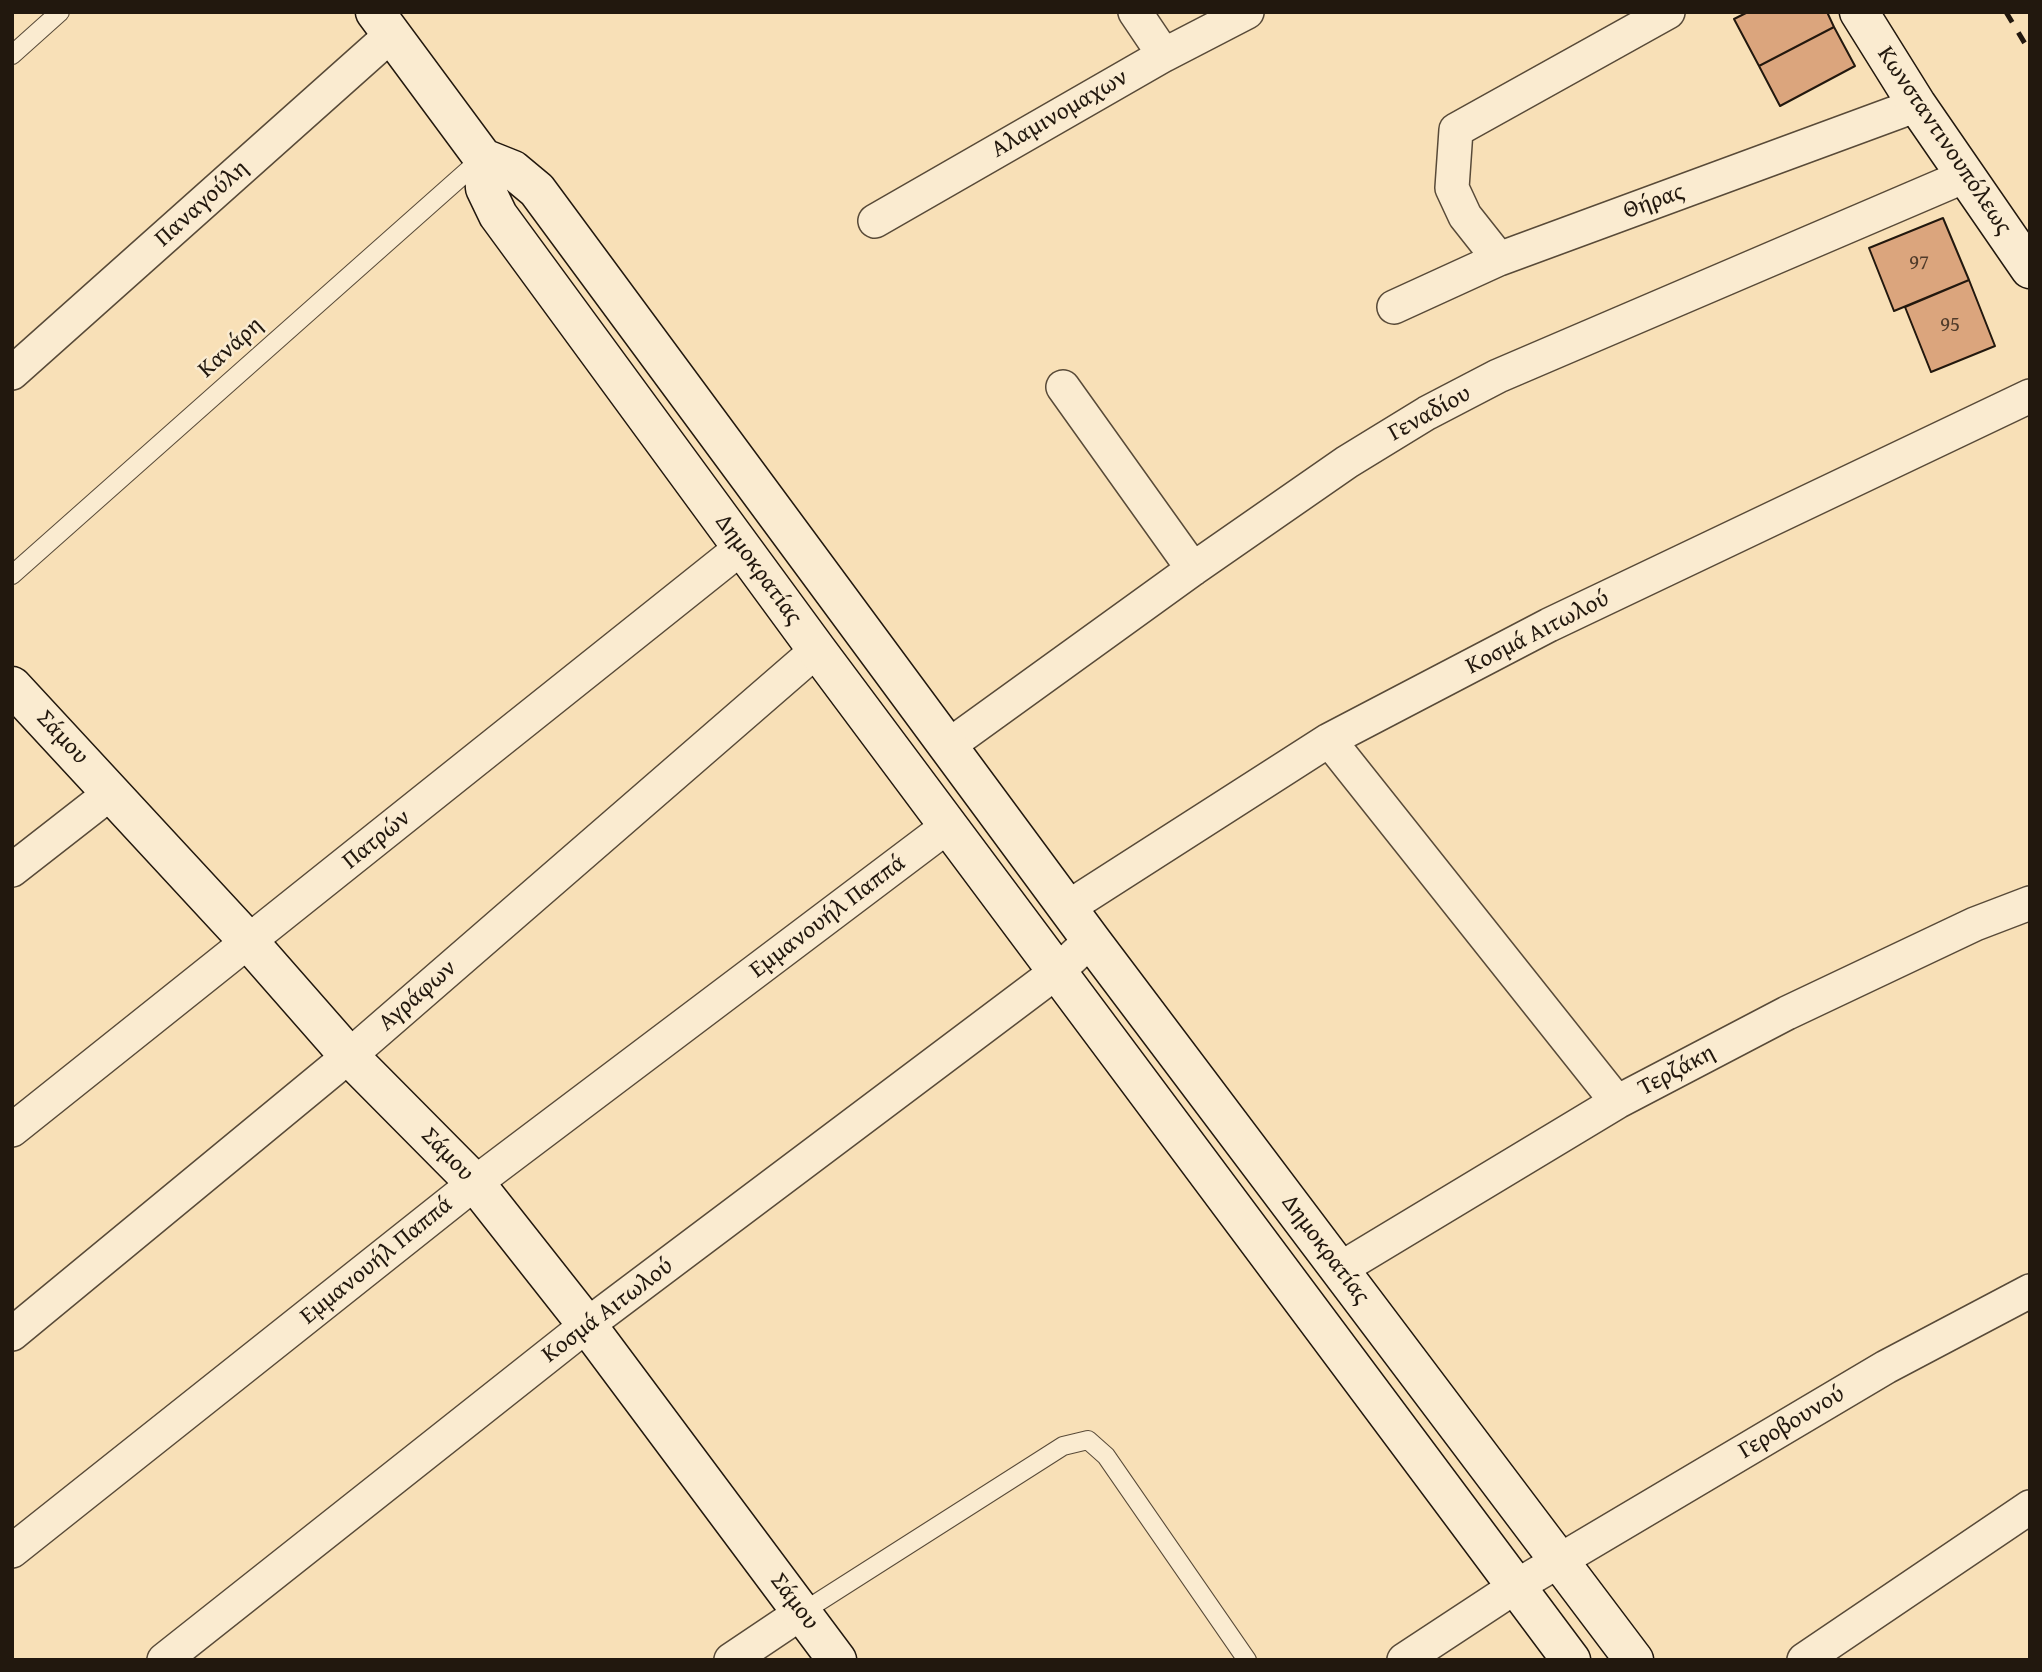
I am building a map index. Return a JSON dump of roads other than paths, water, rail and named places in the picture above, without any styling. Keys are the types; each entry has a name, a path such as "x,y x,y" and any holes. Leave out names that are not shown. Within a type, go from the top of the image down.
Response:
{"main road":[{"name":"Κωνσταντινουπόλεως","path":"1859,12 1917,105 2030,270"},
{"name":"Δημοκρατίας","path":"383,24 483,158 513,170 537,190 1067,908 1634,1660"},
{"name":"Δημοκρατίας","path":"483,158 485,188 498,215 741,548 1059,970 1571,1660"},
{"name":"Σάμου","path":"12,686 249,942 349,1055 475,1183 587,1325 837,1660"}],"street":[{"path":"1135,12 1164,55"},
{"name":"Αλαμινομαχων","path":"875,220 1164,55 1247,12"},
{"path":"1499,259 1465,216 1452,188 1456,130 1668,12"},
{"name":"Παναγούλη","path":"12,373 383,24"},
{"name":"Θήρας","path":"1394,307 1499,259 1917,105"},
{"name":"Γεναδίου","path":"948,746 1193,569 1347,462 1427,413 1498,376 1965,176"},
{"path":"1063,387 1193,569"},
{"name":"Κοσμά Αιτωλού","path":"1067,908 1329,740 1549,625 2030,396"},
{"name":"Πατρών","path":"12,1130 741,548"},
{"name":"Αγράφων","path":"12,1334 349,1055 817,650"},
{"path":"1329,740 1618,1102"},
{"path":"12,870 112,792"},
{"name":"Εμμανουήλ Παππά","path":"12,1551 475,1183 948,826"},
{"name":"Τερζάκη","path":"1340,1269 1618,1102 1812,1001 1975,924 2030,903"},
{"path":"1059,970 1091,940"},
{"name":"Κοσμά Αιτωλού","path":"164,1660 587,1325 1059,970"},
{"name":"Γεροβουνού","path":"1558,1561 1886,1367 2030,1291"},
{"path":"1804,1660 2030,1507"},
{"path":"1404,1660 1558,1561"},
{"path":"731,1660 801,1612"}],"lane":[{"path":"12,55 60,12"},
{"name":"Κανάρη","path":"12,575 483,158"},
{"path":"801,1612 1063,1446 1088,1440 1106,1456 1247,1660"}],"railway":[{"path":"2006,12 2030,52"}]}
